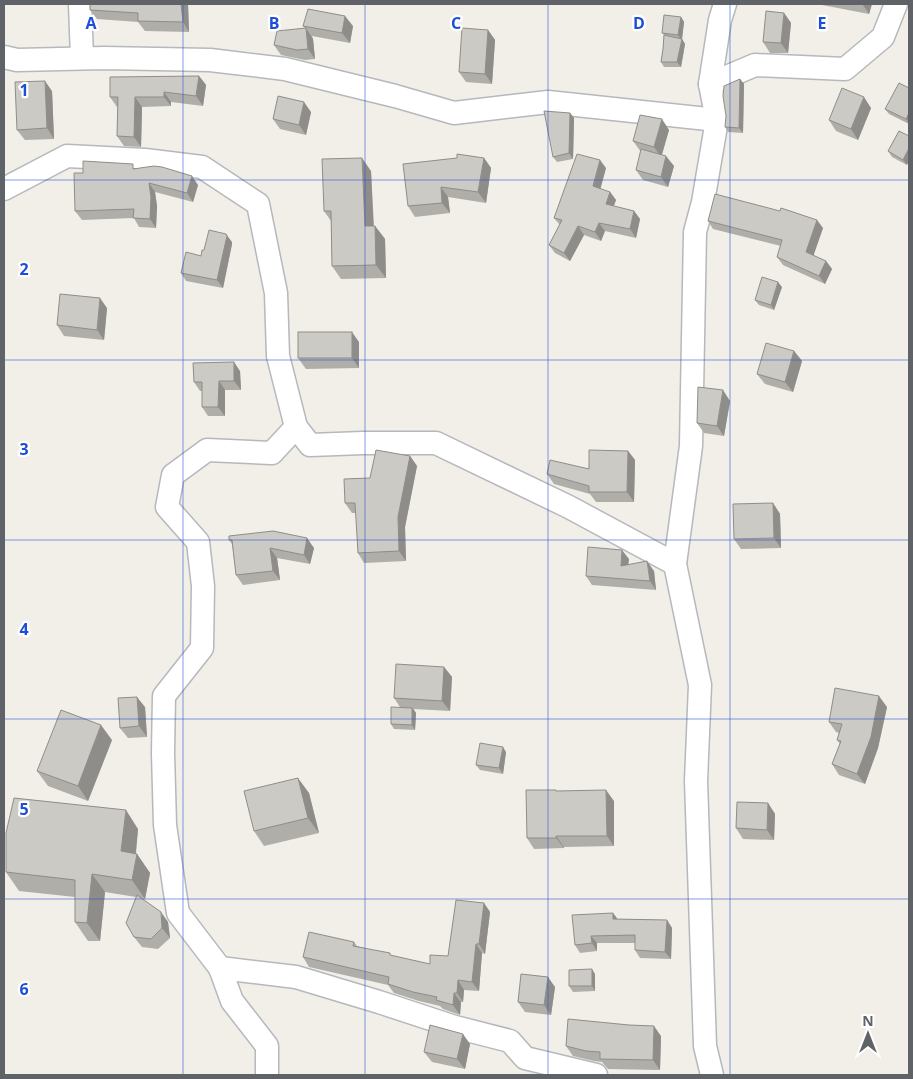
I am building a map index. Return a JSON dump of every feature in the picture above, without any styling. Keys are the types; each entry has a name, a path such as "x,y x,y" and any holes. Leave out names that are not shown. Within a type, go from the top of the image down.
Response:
{"street":[{"path":"80,4 82,58"},
{"path":"712,1075 706,1046 696,781 700,685 675,564 691,446 695,232 703,202 717,120 710,84 720,20 725,4"},
{"path":"710,84 755,65 845,69 883,37 896,4"},
{"path":"4,57 17,60 82,58 210,60 285,70 395,96 454,114 548,102 717,120"},
{"path":"4,189 67,156 145,160 202,167 258,204 276,293 278,356 296,427 310,446 363,443 436,443 569,507 675,564"},
{"path":"267,1075 266,1046 232,1000 220,968 178,913 165,825 164,696 202,648 204,586 198,542 167,507 173,475 207,450 272,453 296,427"},
{"path":"220,968 296,977 455,1027 510,1041 525,1058 596,1075"}],"building":[{"path":"90,4 181,4 183,22 138,21 138,13 90,10"},
{"path":"308,9 345,16 342,33 303,26"},
{"path":"766,11 784,13 781,43 763,42"},
{"path":"664,15 681,17 678,35 662,33"},
{"path":"306,28 308,49 297,50 274,45 277,31"},
{"path":"462,28 488,30 485,74 459,72"},
{"path":"664,35 682,39 677,62 661,62"},
{"path":"199,76 196,96 164,92 164,97 135,97 134,137 117,136 118,97 110,97 110,77"},
{"path":"740,79 739,128 725,127 724,86"},
{"path":"45,81 47,128 17,130 15,82"},
{"path":"899,83 909,88 909,113 906,119 885,109"},
{"path":"842,88 864,97 851,129 829,120"},
{"path":"278,96 304,102 299,125 273,119"},
{"path":"544,111 570,113 569,153 553,157"},
{"path":"640,115 662,119 654,147 633,141"},
{"path":"899,131 909,136 909,148 903,160 888,151"},
{"path":"641,149 666,156 661,177 636,170"},
{"path":"457,154 484,158 478,192 441,187 442,203 408,206 403,164 457,158"},
{"path":"577,154 600,160 593,186 610,192 606,204 634,211 630,229 599,223 595,232 578,226 564,253 549,245 562,220 554,218"},
{"path":"362,158 365,226 375,226 376,265 332,266 331,211 324,211 322,159"},
{"path":"83,161 133,164 133,169 154,166 162,167 192,176 187,193 149,183 151,197 150,219 133,218 134,209 75,211 74,173 83,173"},
{"path":"715,194 780,211 781,208 817,220 806,252 826,261 819,276 777,257 782,240 708,221"},
{"path":"209,230 226,234 227,236 217,280 181,273 186,252 201,256"},
{"path":"762,277 778,282 771,305 755,300"},
{"path":"60,294 100,298 97,330 57,325"},
{"path":"298,332 352,332 352,358 298,358"},
{"path":"766,343 794,351 785,382 757,374"},
{"path":"234,362 234,381 219,381 218,407 202,407 202,382 194,382 193,363"},
{"path":"698,387 723,390 717,426 697,423"},
{"path":"376,450 410,456 398,517 399,551 358,553 355,503 345,503 344,479 370,478"},
{"path":"589,450 628,451 627,492 589,492 589,486 547,474 550,460 589,469"},
{"path":"773,503 774,538 734,539 733,504"},
{"path":"273,531 307,538 304,555 270,548 273,571 236,575 232,540 229,540 229,536"},
{"path":"588,547 622,550 621,566 647,561 650,581 586,576"},
{"path":"396,664 444,667 442,701 394,698"},
{"path":"835,688 879,696 871,737 857,774 832,764 841,741 837,740 842,724 829,722"},
{"path":"137,697 139,726 120,728 118,698"},
{"path":"391,707 412,708 412,725 391,724"},
{"path":"61,710 101,725 78,786 37,771"},
{"path":"480,743 503,747 499,768 476,765"},
{"path":"298,778 308,818 254,831 244,791"},
{"path":"526,790 606,790 607,836 527,838"},
{"path":"14,798 126,810 121,851 137,854 132,880 92,874 87,923 75,922 75,880 6,872 6,833"},
{"path":"737,802 768,803 767,830 736,828"},
{"path":"137,895 161,912 162,928 151,939 134,937 126,923"},
{"path":"456,900 484,903 479,944 476,944 472,982 458,980 457,993 454,993 453,1005 436,1000 437,997 388,984 389,977 303,957 309,932 354,942 353,946 390,953 390,955 430,964 430,955 448,956"},
{"path":"613,913 613,919 667,920 665,952 635,950 635,935 591,936 592,943 575,945 572,915"},
{"path":"592,969 592,986 569,986 569,970"},
{"path":"521,974 548,977 544,1005 518,1002"},
{"path":"568,1019 654,1026 653,1060 600,1059 600,1052 566,1046"},
{"path":"430,1025 463,1034 457,1059 424,1052"}]}
